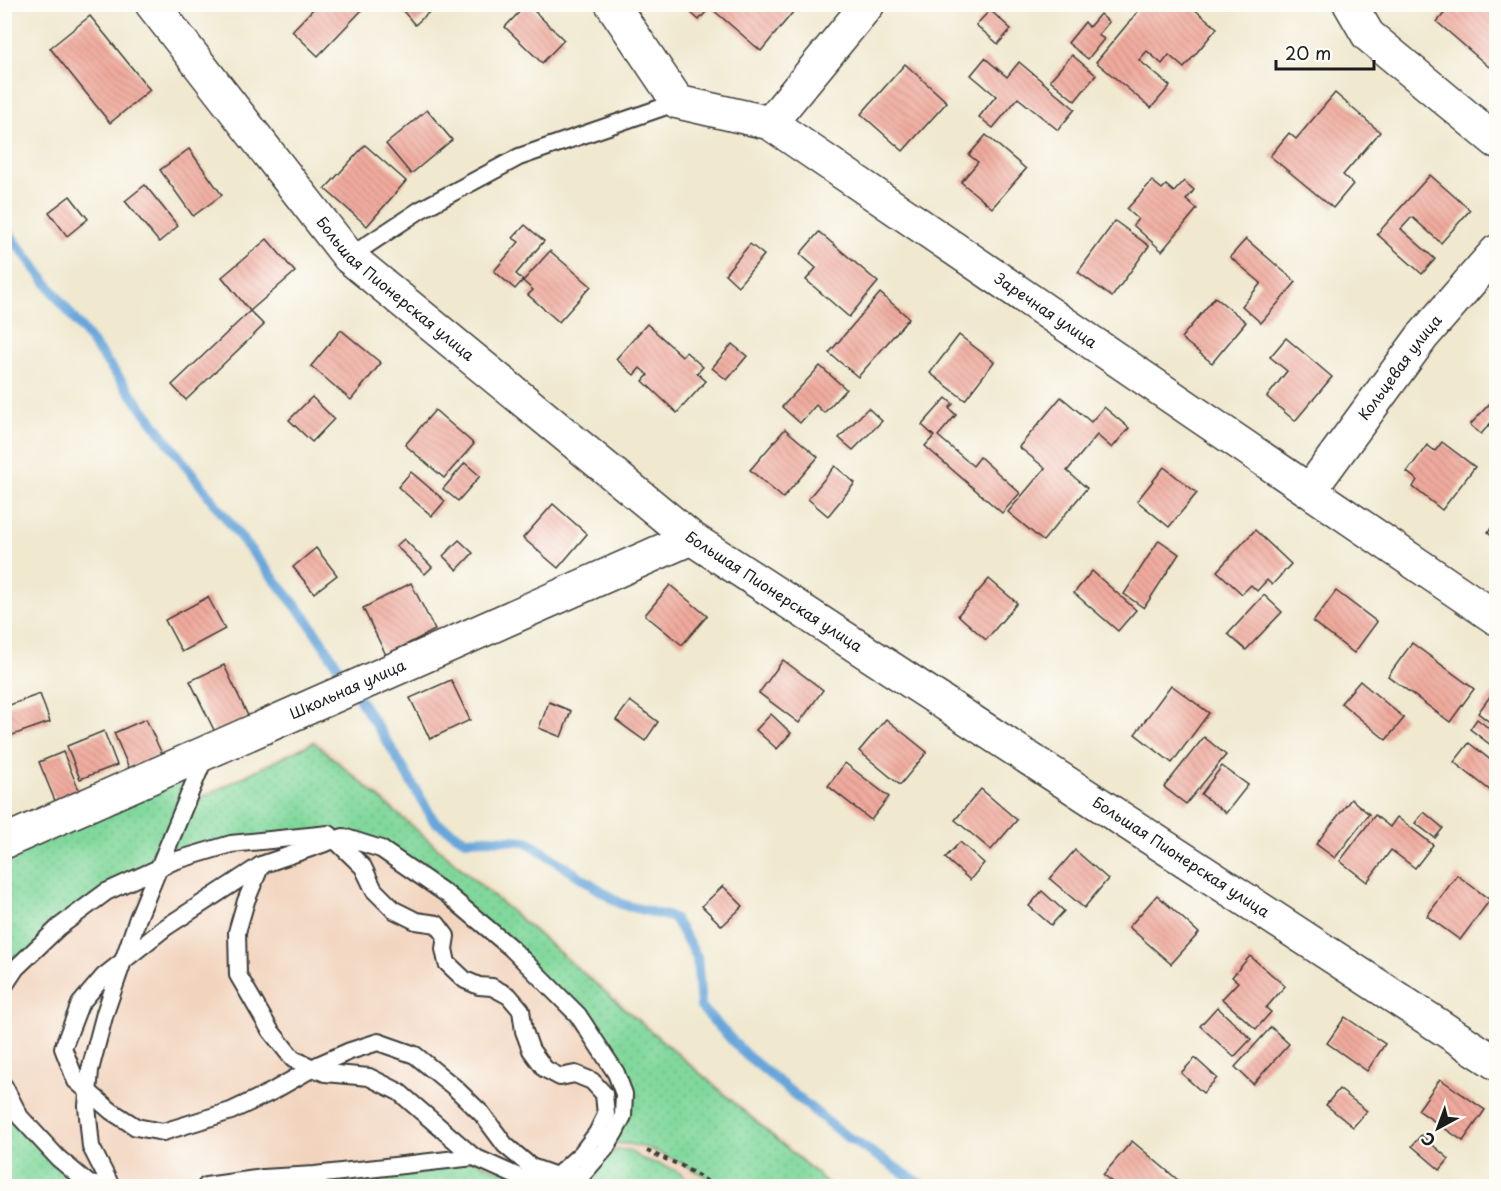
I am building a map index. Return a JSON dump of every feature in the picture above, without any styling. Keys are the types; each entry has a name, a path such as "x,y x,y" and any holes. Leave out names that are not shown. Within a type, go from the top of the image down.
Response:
{"street":[{"name":"Большая Пионерская улица","path":"152,4 349,257 691,538 1497,1063"},
{"path":"612,4 678,102"},
{"path":"770,123 868,4"},
{"path":"1350,4 1368,35 1497,141"},
{"name":"Заречная улица","path":"678,102 770,123 1497,618"},
{"name":"Кольцевая улица","path":"1310,490 1422,337 1497,252"},
{"name":"Школьная улица","path":"4,842 691,538"}],"lane":[{"path":"349,257 420,210 519,157 678,102"},
{"path":"111,1186 91,1147 87,1106 90,1070 105,1013 138,918 206,753"},
{"path":"4,986 16,968 59,927 106,892 174,861 231,844 329,834 363,867 374,890 394,910 416,921 437,924 446,936 444,949 447,963 465,980 479,986 492,987 509,996 521,1010 524,1030 531,1050 545,1069 560,1077 575,1074 592,1081 604,1094 606,1115 597,1133 580,1154 559,1174 532,1183 474,1157 399,1092 369,1077 325,1073 293,1059 270,1030 238,975 237,932 246,901 261,865"},
{"path":"343,837 381,849 448,895 511,948 578,1015 615,1073 624,1094 623,1116 615,1132 605,1149 583,1174 562,1178 531,1167 505,1145 482,1114 415,1055 378,1042 350,1051 313,1068 231,1111 163,1132 136,1127 111,1111 76,1081 63,1048 80,1004 104,976 166,927 261,865 335,840 343,837"},
{"path":"4,1086 20,1118 58,1158 89,1184 101,1186"},
{"path":"206,1186 263,1178 315,1175 474,1157"}],"path":[{"path":"647,1151 682,1166 715,1186"}],"shaded area":[{"path":"315,738 835,1186 5,1186 5,890"}],"green space":[{"path":"314,742 831,1186 721,1186 684,1164 648,1148 612,1143 626,1114 610,1057 448,892 330,831 163,863 189,804"},
{"path":"200,759 156,866 104,889 5,977 5,845"},
{"path":"4,1094 85,1186 7,1186 4,1180"},
{"path":"616,1150 628,1150 640,1158 670,1168 683,1175 692,1186 596,1186 591,1171"},
{"path":"473,1160 495,1169 585,1176 589,1186 228,1186"}],"building":[{"path":"318,4 359,4 363,9 318,56 292,31"},
{"path":"397,4 438,4 415,25"},
{"path":"527,4 564,40 542,63 505,27"},
{"path":"681,4 713,4 699,20"},
{"path":"716,4 784,4 793,12 761,51 712,9"},
{"path":"994,4 1006,4 1001,11"},
{"path":"1144,4 1188,4 1217,28 1184,68 1169,55 1162,64 1147,51 1139,60 1170,86 1151,108 1096,62"},
{"path":"1452,4 1496,4 1496,58 1489,67 1437,22"},
{"path":"990,10 1011,29 998,44 976,25"},
{"path":"1100,14 1109,22 1098,35 1104,39 1088,59 1068,43 1085,22 1089,27"},
{"path":"90,16 150,90 110,123 50,48"},
{"path":"1072,55 1096,75 1075,101 1050,80"},
{"path":"985,58 1007,77 1019,62 1075,109 1058,130 1018,98 993,128 979,117 996,96 971,75"},
{"path":"905,64 947,102 903,151 861,114"},
{"path":"1335,93 1380,132 1343,175 1353,184 1333,208 1270,156 1289,133 1296,139"},
{"path":"427,110 452,140 411,174 386,144"},
{"path":"986,135 1026,169 992,208 961,182 978,162 969,155"},
{"path":"365,145 406,181 367,226 325,189"},
{"path":"189,149 222,195 193,216 160,170"},
{"path":"1430,175 1470,210 1441,243 1412,217 1401,229 1435,259 1422,274 1377,234"},
{"path":"1152,181 1162,189 1166,185 1174,192 1184,181 1194,190 1186,200 1197,209 1162,251 1133,225 1138,219 1127,209"},
{"path":"145,185 178,226 159,242 125,201"},
{"path":"70,196 88,219 67,236 49,212"},
{"path":"1115,221 1149,246 1112,297 1078,272"},
{"path":"525,225 544,241 516,274 523,280 515,289 494,271 519,242 513,238"},
{"path":"819,232 878,282 849,317 806,280 816,268 800,254"},
{"path":"267,239 295,272 250,311 222,277"},
{"path":"1246,239 1296,282 1261,323 1242,306 1261,283 1230,257"},
{"path":"750,244 764,255 738,286 725,274"},
{"path":"550,251 591,286 559,322 528,295 533,290 523,281"},
{"path":"880,293 909,318 858,377 829,353"},
{"path":"1215,297 1246,322 1212,363 1181,338"},
{"path":"250,311 264,325 186,400 172,385"},
{"path":"647,324 682,356 686,352 703,367 697,373 706,381 677,413 643,381 648,375 640,368 634,375 616,359"},
{"path":"341,330 381,363 351,400 311,366"},
{"path":"959,335 994,362 965,400 930,373"},
{"path":"1286,338 1332,377 1295,421 1267,397 1287,371 1270,357"},
{"path":"732,344 747,356 727,380 712,368"},
{"path":"820,366 846,389 824,413 816,405 800,423 782,407"},
{"path":"312,397 334,419 312,442 289,420"},
{"path":"1061,397 1091,422 1104,407 1129,428 1112,448 1097,435 1067,471 1087,488 1043,541 1008,512 1045,468 1019,447"},
{"path":"946,398 953,404 949,408 956,415 938,436 973,466 980,457 1020,493 1002,513 925,446 934,436 922,425"},
{"path":"1493,400 1496,404 1496,417 1481,434 1470,425"},
{"path":"868,408 882,421 853,450 839,438"},
{"path":"435,410 474,444 444,478 405,445"},
{"path":"785,429 818,457 783,498 750,470"},
{"path":"1442,442 1475,467 1442,510 1413,487 1417,480 1407,472 1427,445 1435,451"},
{"path":"465,463 480,476 458,501 443,489"},
{"path":"835,466 855,483 828,516 808,499"},
{"path":"1164,467 1197,493 1169,527 1137,501"},
{"path":"411,472 445,501 432,516 398,487"},
{"path":"553,504 587,534 558,568 523,538"},
{"path":"1496,522 1496,539 1488,532"},
{"path":"1255,530 1291,564 1272,585 1267,580 1257,591 1251,585 1242,594 1217,571"},
{"path":"404,539 432,567 425,574 396,546"},
{"path":"459,540 473,553 457,570 443,556"},
{"path":"1159,540 1179,554 1144,608 1124,594"},
{"path":"316,548 337,575 314,593 293,567"},
{"path":"1092,571 1136,610 1118,631 1074,593"},
{"path":"989,579 1017,603 986,640 958,615"},
{"path":"411,583 435,630 386,655 363,608"},
{"path":"670,585 707,616 682,645 645,615"},
{"path":"1336,591 1377,622 1354,653 1313,622"},
{"path":"1264,595 1282,612 1246,650 1228,634"},
{"path":"208,597 225,629 182,652 165,620"},
{"path":"1412,643 1474,689 1450,722 1388,676"},
{"path":"783,660 823,690 799,723 759,693"},
{"path":"224,665 249,718 216,734 190,681"},
{"path":"451,680 470,720 430,739 410,698"},
{"path":"1360,681 1404,718 1386,740 1341,703"},
{"path":"1171,685 1209,713 1172,763 1135,734"},
{"path":"1496,688 1496,727 1478,713"},
{"path":"40,694 50,722 4,738 4,707"},
{"path":"630,701 658,722 645,741 616,720"},
{"path":"549,702 571,711 561,737 539,728"},
{"path":"771,714 791,733 777,749 756,730"},
{"path":"146,719 162,754 129,768 114,733"},
{"path":"886,719 927,752 900,785 859,751"},
{"path":"1477,719 1496,734 1496,749 1470,729"},
{"path":"104,731 117,765 80,779 67,746"},
{"path":"1204,737 1226,755 1186,804 1164,787"},
{"path":"1469,743 1492,761 1496,754 1496,795 1454,762"},
{"path":"63,752 82,797 58,808 39,762"},
{"path":"845,763 889,797 871,820 828,786"},
{"path":"1222,766 1248,785 1226,813 1201,794"},
{"path":"981,789 1017,820 991,850 955,820"},
{"path":"1351,799 1369,814 1335,858 1316,844"},
{"path":"1424,812 1443,828 1435,838 1415,823"},
{"path":"1375,815 1390,827 1397,817 1433,845 1415,868 1391,850 1367,882 1340,861"},
{"path":"960,842 984,863 970,880 945,858"},
{"path":"1075,850 1108,879 1084,908 1050,879"},
{"path":"1457,875 1490,900 1460,940 1427,916"},
{"path":"723,886 743,906 722,926 702,906"},
{"path":"1042,891 1064,911 1051,925 1029,906"},
{"path":"1157,895 1199,933 1171,964 1129,927"},
{"path":"1250,956 1285,986 1266,1008 1271,1012 1256,1029 1222,999 1238,982 1232,977"},
{"path":"1217,1007 1251,1039 1234,1057 1200,1026"},
{"path":"1345,1017 1385,1044 1367,1071 1327,1043"},
{"path":"1271,1027 1289,1044 1253,1084 1235,1067"},
{"path":"1195,1058 1217,1078 1203,1093 1181,1073"},
{"path":"1440,1079 1485,1110 1463,1141 1418,1110"},
{"path":"1339,1089 1367,1111 1353,1127 1326,1105"},
{"path":"1421,1135 1449,1159 1440,1170 1412,1146"},
{"path":"1132,1141 1185,1186 1117,1186 1103,1175"}],"waterway":[{"path":"4,227 245,543 308,621 390,746 434,821 465,840 526,841 621,904 674,918 697,957 701,1007 745,1054 840,1132 924,1186"}]}
